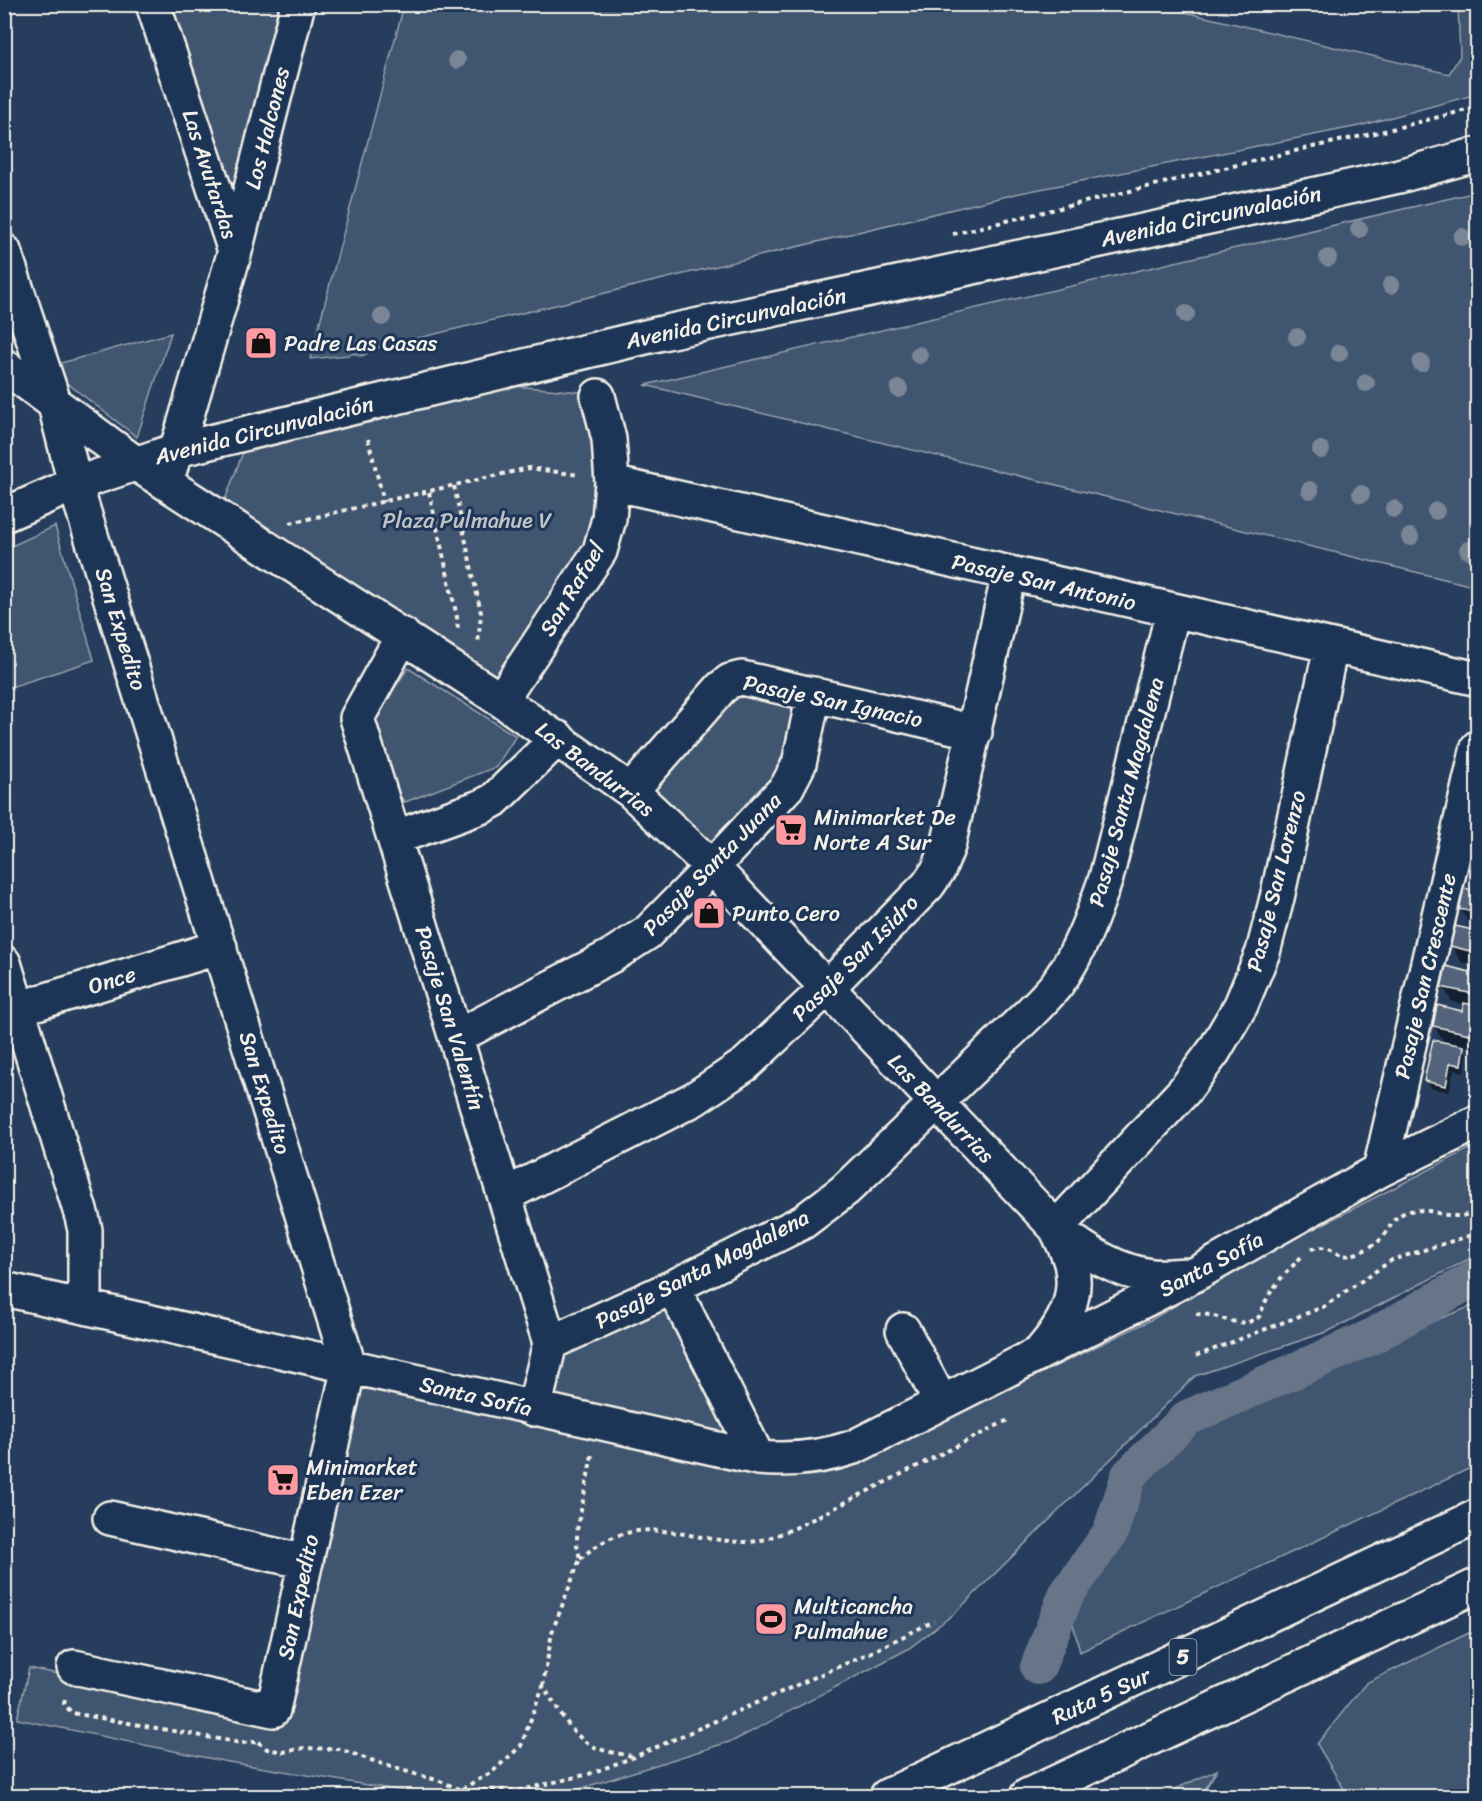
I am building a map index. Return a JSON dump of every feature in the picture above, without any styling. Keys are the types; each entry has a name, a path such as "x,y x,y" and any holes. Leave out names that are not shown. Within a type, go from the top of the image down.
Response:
{"main road":[{"name":"Las Avutardas","path":"153,4 235,251 177,450 165,483"},
{"name":"Los Halcones","path":"235,251 298,4"},
{"name":"Avenida Circunvalación","path":"4,515 75,484 177,450 662,333 1317,194 1399,176 1478,154"},
{"path":"4,251 55,405 75,484"},
{"name":"Las Bandurrias","path":"4,366 135,463 403,635 558,738 631,791 712,867 1056,1228 1078,1246 1128,1271 1153,1276 1194,1275"},
{"name":"San Rafael","path":"501,700 600,551 609,519 612,483 609,439 598,396"},
{"name":"Pasaje San Antonio","path":"612,483 1478,680"},
{"name":"San Expedito","path":"74,1667 273,1710 349,1366 75,484"},
{"name":"Pasaje San Isidro","path":"505,1195 694,1099 746,1064 827,988 928,885 939,868 948,846 1009,574"},
{"name":"Pasaje Santa Magdalena","path":"550,1343 673,1287 803,1222 845,1190 937,1104 1056,985 1076,953 1093,917 1106,878 1173,611"},
{"name":"Pasaje San Valentín","path":"403,635 357,718 550,1343"},
{"name":"Pasaje San Lorenzo","path":"1056,1228 1184,1091 1214,1051 1241,1005 1263,952 1277,898 1331,647"},
{"name":"Pasaje San Ignacio","path":"631,791 721,688 730,681 742,678 975,732"},
{"name":"Pasaje Santa Juana","path":"456,1037 611,956 647,933 787,787 799,764 814,694"},
{"path":"394,838 494,800 558,738"},
{"name":"Pasaje San Crescente","path":"1380,1170 1478,747"},
{"name":"Once","path":"11,1011 220,947"},
{"path":"4,963 11,1011 82,1217 85,1230 85,1307"},
{"name":"Santa Sofía","path":"4,1289 758,1458 801,1459 833,1454 854,1447 1194,1275 1380,1170 1478,1122"},
{"name":"Las Bandurrias","path":"1040,1353 1058,1331 1070,1309 1071,1263 1056,1228"},
{"path":"673,1287 758,1458"},
{"path":"903,1330 941,1402"},
{"path":"534,1409 550,1343"},
{"name":"Ruta 5 Sur","path":"887,1797 1478,1516"},
{"path":"110,1518 306,1562"},
{"path":"1027,1797 1478,1585"}],"path":[{"path":"358,406 369,439 384,502"},
{"path":"289,524 529,468 585,476 612,483"},
{"path":"454,486 481,613 478,651"},
{"path":"429,492 457,617 459,639"},
{"path":"1192,1314 1211,1315 1247,1323 1259,1317 1268,1296 1282,1276 1310,1249 1323,1247 1342,1256 1354,1255 1380,1240 1388,1226 1405,1213 1430,1210 1461,1216 1478,1210"},
{"path":"1196,1356 1323,1307 1392,1260 1478,1233"},
{"path":"461,1790 492,1772 520,1746 543,1686 552,1632 580,1559 592,1548 612,1536 630,1531 678,1532 743,1542 766,1540 795,1528 1008,1420"},
{"path":"580,1559 577,1530 595,1439 593,1422"},
{"path":"258,1742 267,1749 284,1752 304,1748 339,1749 440,1781 461,1790 521,1790 589,1773 634,1757 874,1651 934,1621"},
{"path":"543,1686 562,1716 584,1740 602,1749 634,1757"}],"green space":[{"path":"198,4 282,5 238,184 231,188 172,7"},
{"path":"404,5 1154,5 1449,74 1460,56 1458,5 1477,5 1477,94 1359,126 1020,193 348,355 310,359"},
{"path":"1477,192 1477,587 645,385"},
{"path":"171,333 137,437 63,380 57,364"},
{"name":"Plaza Pulmahue V","path":"504,385 591,393 605,516 499,692 225,500 245,447"},
{"path":"55,526 94,660 5,689 5,549"},
{"path":"408,668 516,736 496,767 405,802 398,794 373,720"},
{"path":"732,684 809,697 796,762 712,860 638,791"},
{"path":"1477,1145 1477,1255 1329,1331 1195,1376 955,1613 908,1649 735,1740 557,1796 433,1796 223,1761 17,1719 29,1668 268,1718 354,1381 718,1466 803,1475 833,1470 860,1461 1149,1321 1244,1265"},
{"path":"673,1287 758,1458 534,1409 550,1343"},
{"path":"1477,1304 1477,1465 1080,1652 1066,1595 1110,1533 1129,1475 1221,1404"},
{"path":"1477,1629 1477,1796 1348,1796 1317,1744 1366,1683"},
{"path":"1217,1770 1201,1796 1160,1796"}],"building":[{"path":"1472,848 1478,849 1478,871 1468,869"},
{"path":"1463,888 1478,891 1478,913 1459,909"},
{"path":"1455,926 1478,931 1478,953 1450,946"},
{"path":"1472,964 1478,966 1478,995 1441,987 1446,966 1470,972"},
{"path":"1464,1003 1478,1006 1474,1035 1433,1026 1437,1005 1462,1011"},
{"path":"1433,1040 1464,1046 1461,1065 1450,1063 1446,1086 1424,1081"}],"waterway":[{"path":"1038,1667 1066,1595 1110,1533 1129,1475 1187,1418 1371,1337 1478,1276"}],"place":[{"name":"Padre Las Casas","path":"261,343"},
{"name":"Minimarket De Norte A Sur","path":"791,830"},
{"name":"Punto Cero","path":"709,913"},
{"name":"Minimarket Eben Ezer","path":"283,1480"},
{"name":"Multicancha Pulmahue","path":"771,1619"}]}
